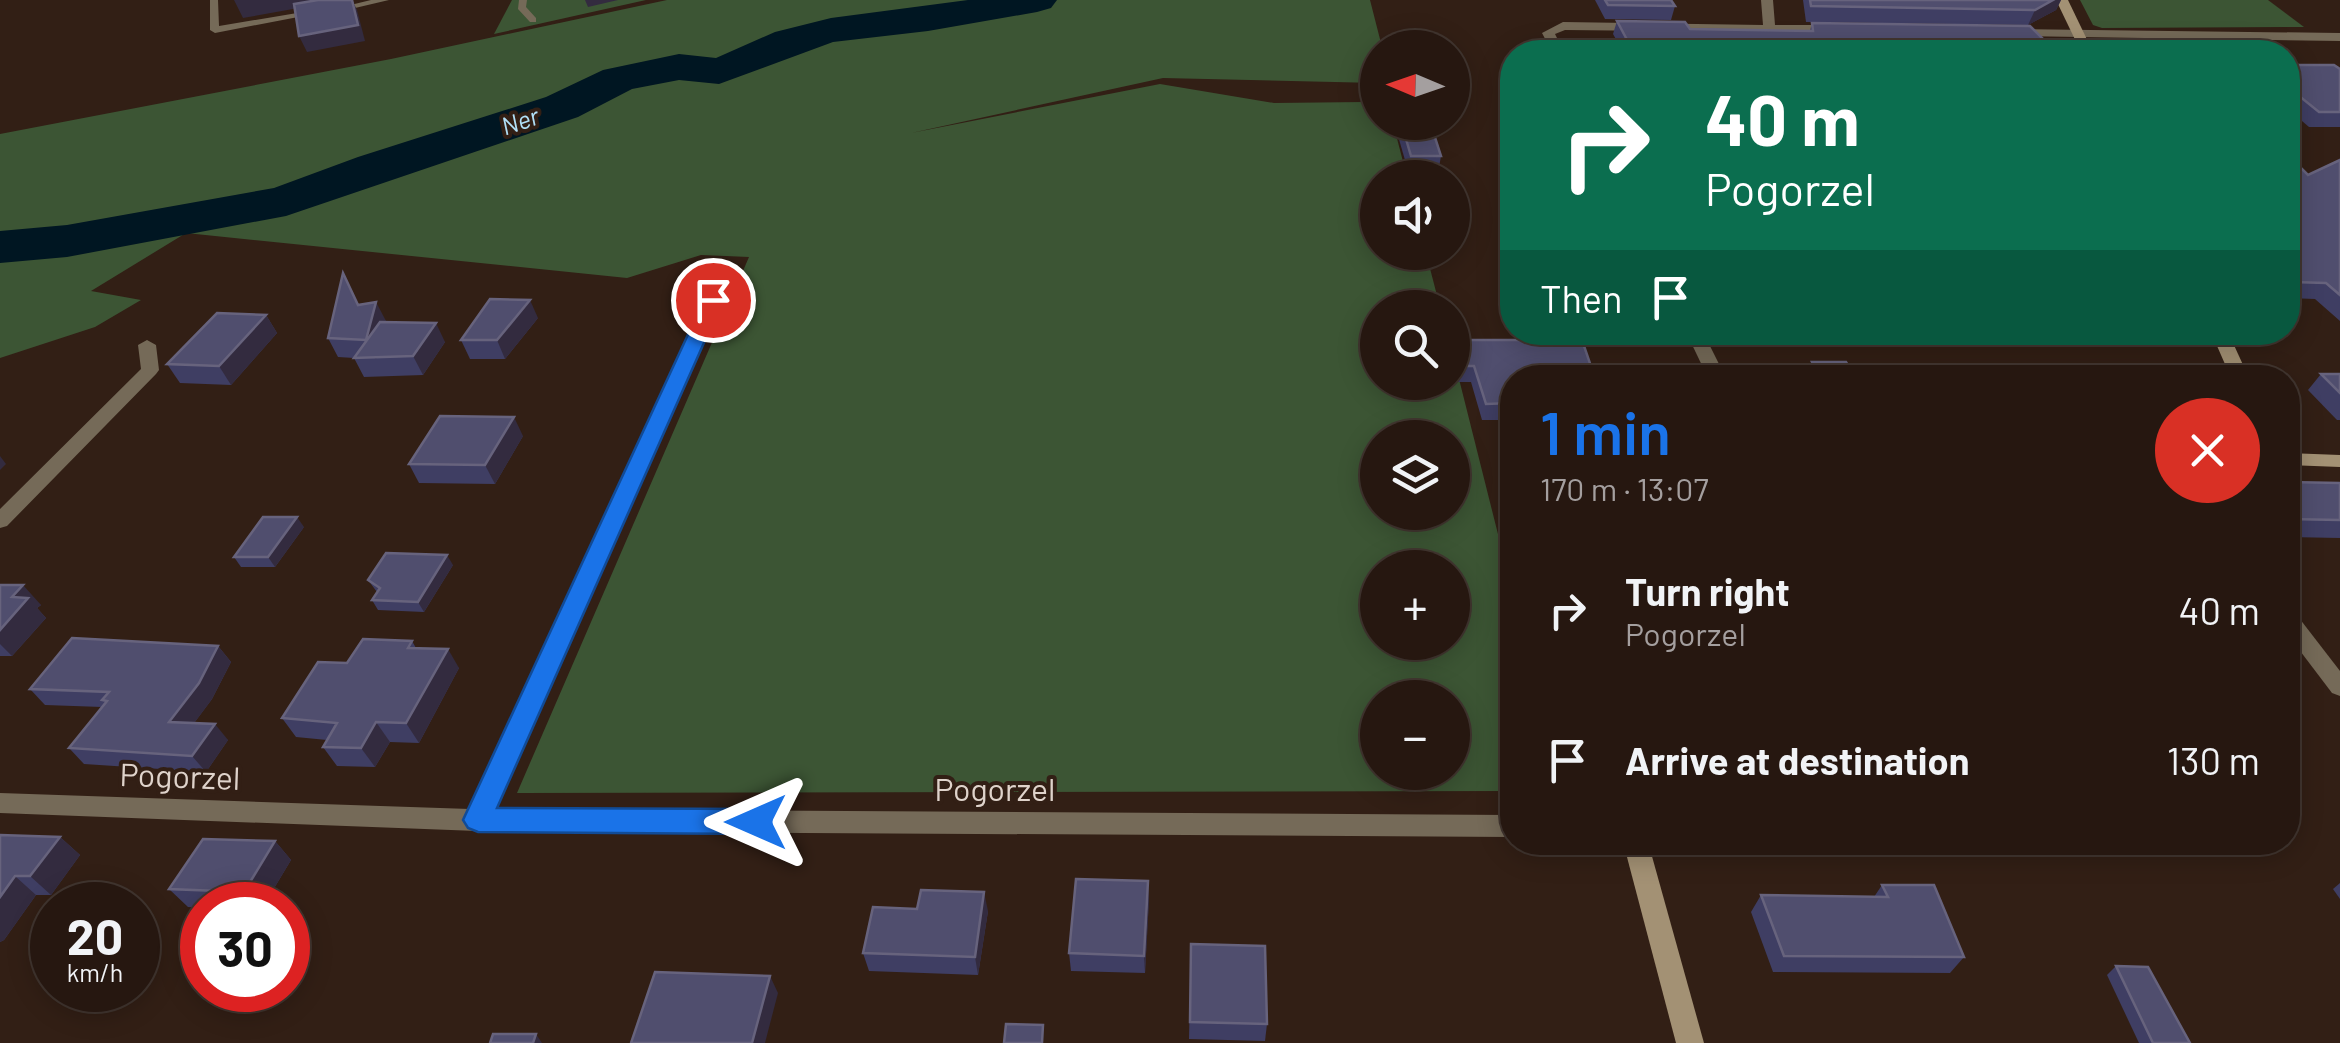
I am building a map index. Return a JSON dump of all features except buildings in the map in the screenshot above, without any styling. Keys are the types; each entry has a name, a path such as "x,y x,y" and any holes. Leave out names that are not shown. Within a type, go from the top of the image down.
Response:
{"street":[{"path":"1766,0 1769,28"},
{"path":"2062,0 2081,40"},
{"path":"1552,40 1548,33 1563,26 1848,29"},
{"path":"2006,32 2340,37"},
{"path":"478,820 713,300"},
{"path":"0,521 150,370 147,344"},
{"path":"2300,459 2340,460"},
{"path":"2300,635 2340,687"},
{"name":"Pogorzel","path":"0,803 478,820 1500,826"},
{"path":"1639,855 1690,1043"}],"lane":[{"path":"214,0 216,30 384,0"},
{"path":"523,0 520,6 532,20"}],"green space":[{"path":"512,0 646,0 494,34"},
{"path":"667,0 1370,0 1378,30 1360,30 1360,83 1163,78 911,133 1160,84 1274,103 1360,102 1360,140 1397,140 1403,160 1360,160 1360,270 1430,270 1436,290 1360,290 1360,400 1464,400 1469,420 1360,420 1360,530 1470,530 1470,423 1500,542 1500,791 517,793 749,257 701,255 627,278 186,233 91,291 141,300 95,327 0,358 0,134 391,59"},
{"path":"2080,0 2268,0 2304,27 2102,28 2093,25"}],"waterway":[{"name":"Ner","path":"0,247 67,241 286,201 375,167 562,107 619,79 679,67 719,71 790,41 831,30 928,19 1037,0"}],"route":[{"path":"713,300 478,820 756,822"}]}
